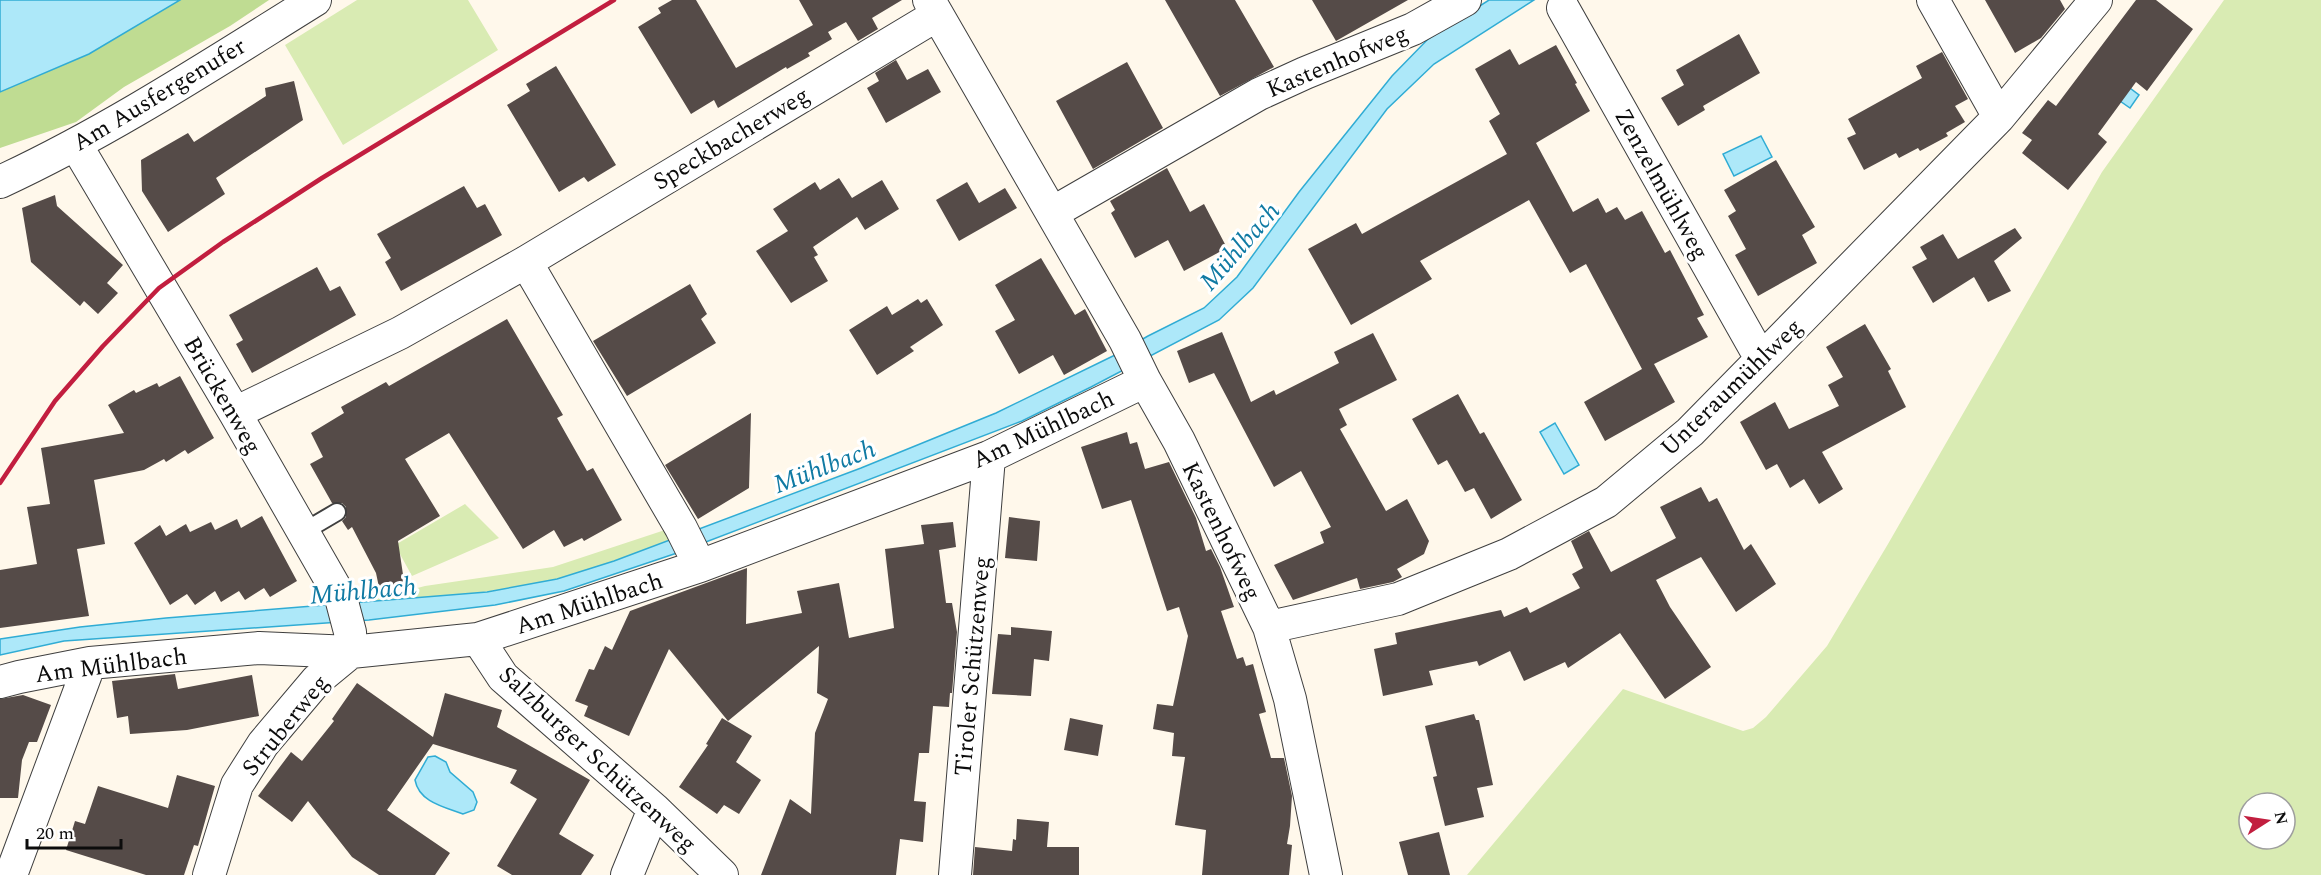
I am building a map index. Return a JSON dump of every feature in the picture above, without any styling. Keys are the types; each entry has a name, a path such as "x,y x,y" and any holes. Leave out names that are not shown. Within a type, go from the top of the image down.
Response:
{"street":[{"name":"Am Ausfergenufer","path":"0,182 76,145 143,107 315,0"},
{"name":"Kastenhofweg","path":"1052,213 1259,94 1413,29 1465,0"},
{"path":"1933,0 1999,117"},
{"name":"Unteraumühlweg","path":"1269,627 1398,599 1509,554 1606,502 1690,432 1999,117 2096,0"},
{"name":"Kastenhofweg","path":"933,8 1052,213 1179,441 1269,627 1290,699 1326,875"},
{"name":"Speckbacherweg","path":"235,413 400,333 526,262 933,8"},
{"name":"Zenzelmühlweg","path":"1563,8 1761,359"},
{"name":"Brückenweg","path":"76,145 235,413 341,598 350,642"},
{"path":"526,262 692,549"},
{"name":"Am Mühlbach","path":"0,682 90,663 350,642 478,639 692,549 989,457 1136,362"},
{"name":"Tiroler Schützenweg","path":"955,875 989,457"},
{"name":"Salzburger Schützenweg","path":"478,639 502,676 654,809 722,875"},
{"name":"Struberweg","path":"208,875 237,785 258,752 350,642"},
{"path":"11,875 90,663"},
{"path":"627,875 654,809"}],"lane":[{"path":"303,532 337,512"}],"green space":[{"path":"180,0 269,0 230,26 124,87 76,122 0,148 0,92 89,54"},
{"path":"357,0 468,0 498,50 343,145 285,45"},
{"path":"2224,0 2321,0 2321,875 1467,875 1623,689 1743,731 1753,728 1766,717 1827,646 2102,172"},
{"path":"465,504 499,538 412,576 395,545"},
{"path":"671,528 674,539 602,566 557,579 486,592 365,602 425,586 553,567"}],"water":[{"path":"0,0 180,0 89,54 0,92"},
{"path":"1489,0 1534,0 1434,64 1387,109 1253,288 1219,320 1022,421 677,553 564,591 495,605 369,620 64,641 0,655 0,639 80,627 487,592 557,579 614,561 861,468 996,413 1113,356 1204,308 1237,277 1299,192 1392,76 1428,39"},
{"path":"2110,73 2139,95 2130,108 2100,87"},
{"path":"1761,136 1772,157 1734,176 1723,154"},
{"path":"1555,423 1579,465 1564,474 1540,432"},
{"path":"435,756 446,762 450,772 473,792 477,802 474,810 463,814 433,803 422,794 415,780 428,757"}],"building":[{"path":"672,0 696,0 736,68 813,25 799,0 902,0 872,18 878,29 858,41 846,22 828,32 832,39 808,53 810,56 787,69 786,67 718,108 714,100 691,114 638,27 661,13 658,8"},
{"path":"1165,0 1235,0 1274,67 1220,96"},
{"path":"1312,0 1408,0 1336,41"},
{"path":"1985,0 2060,0 2065,9 2041,38 2015,53"},
{"path":"2136,0 2156,0 2193,29 2147,91 2136,82 2098,134 2107,142 2068,190 2022,153 2032,140 2022,133 2048,100 2056,106"},
{"path":"1739,34 1760,73 1703,106 1705,110 1678,126 1661,98 1684,85 1676,70"},
{"path":"1556,45 1590,111 1536,143 1573,212 1598,198 1606,213 1617,207 1625,220 1642,211 1665,253 1670,250 1704,315 1697,318 1708,337 1654,364 1675,402 1605,441 1584,402 1642,369 1586,264 1570,273 1529,200 1420,261 1432,279 1351,325 1308,249 1356,223 1362,234 1507,154 1489,121 1500,114 1475,69 1510,49 1519,65"},
{"path":"1942,52 1968,99 1955,106 1965,122 1946,133 1948,136 1920,151 1918,148 1899,158 1896,153 1864,170 1847,138 1856,134 1848,119 1922,78 1916,66"},
{"path":"896,60 907,80 928,69 941,92 886,123 867,88 879,81 875,73"},
{"path":"1127,62 1163,128 1093,169 1056,101"},
{"path":"556,66 616,165 588,182 584,177 559,192 507,105 530,91 526,84"},
{"path":"294,81 303,120 216,178 225,194 168,232 142,191 141,160 188,133 194,142 266,96 265,88"},
{"path":"1776,160 1815,227 1802,235 1817,263 1758,296 1735,255 1746,249 1728,216 1736,211 1724,190"},
{"path":"1167,168 1190,212 1204,204 1227,248 1184,271 1168,240 1135,258 1111,213 1115,210 1110,201"},
{"path":"839,178 852,198 882,180 899,209 865,230 857,217 813,247 818,255 814,257 828,281 791,303 756,251 788,231 773,209 815,182 820,190"},
{"path":"967,182 979,203 1005,188 1017,208 959,241 936,200"},
{"path":"464,186 477,208 485,204 502,235 401,291 385,262 391,258 377,234"},
{"path":"55,195 57,206 123,265 107,283 118,293 98,314 84,301 80,306 31,262 22,208"},
{"path":"2015,228 2022,238 1994,261 2011,291 1988,302 1974,277 1933,303 1912,267 1927,259 1920,247 1943,234 1958,259"},
{"path":"1041,258 1075,315 1085,309 1107,351 1064,375 1053,355 1019,374 995,331 1015,320 995,285"},
{"path":"317,267 330,291 340,286 356,315 252,373 236,344 243,340 229,315"},
{"path":"690,284 707,314 701,319 716,343 627,396 593,341"},
{"path":"918,299 921,303 927,299 943,325 910,347 914,351 877,375 849,330 887,306 892,315"},
{"path":"507,319 563,415 557,418 587,471 593,468 622,520 584,541 582,538 564,547 554,530 523,549 449,433 405,459 440,516 398,541 405,588 380,592 376,573 352,527 348,530 342,521 346,517 346,507 342,503 332,503 310,464 323,457 311,433 344,413 341,407 386,382 389,386"},
{"path":"1865,324 1891,369 1888,371 1906,407 1822,452 1843,489 1819,504 1804,479 1790,488 1777,464 1766,470 1740,422 1775,402 1789,429 1839,406 1828,385 1843,377 1826,347"},
{"path":"1222,332 1251,402 1274,390 1276,395 1339,363 1334,352 1373,333 1397,380 1339,409 1347,425 1340,429 1386,511 1407,499 1429,541 1424,554 1397,569 1402,577 1393,582 1360,589 1357,578 1293,600 1274,565 1324,543 1320,532 1331,527 1301,471 1274,487 1214,373 1189,383 1177,351"},
{"path":"180,376 214,438 188,454 185,450 166,462 164,459 144,470 94,480 105,544 77,549 89,616 0,628 0,570 37,564 27,507 50,504 41,448 124,433 108,405 134,390 136,393 157,383 159,387"},
{"path":"1458,394 1480,434 1484,432 1522,500 1491,519 1474,488 1465,492 1447,460 1438,465 1412,419"},
{"path":"751,413 749,488 698,519 665,465"},
{"path":"1127,432 1130,444 1137,442 1145,469 1169,462 1196,518 1206,551 1211,549 1220,567 1234,607 1221,611 1237,659 1243,657 1246,666 1253,664 1266,712 1259,714 1271,758 1284,758 1292,796 1287,844 1292,845 1289,875 1202,875 1206,830 1175,825 1185,757 1172,756 1174,733 1153,729 1157,704 1173,706 1188,636 1179,607 1167,611 1131,500 1102,509 1081,447"},
{"path":"1701,487 1709,502 1717,498 1744,550 1751,544 1776,584 1736,612 1701,557 1656,580 1670,607 1711,667 1665,699 1620,633 1568,668 1565,662 1524,681 1510,651 1479,666 1477,661 1429,671 1433,685 1383,696 1374,649 1397,644 1395,633 1501,610 1504,617 1527,607 1530,613 1580,588 1572,574 1583,568 1571,541 1589,531 1611,572 1676,538 1660,507"},
{"path":"262,516 297,581 270,597 264,588 245,600 239,591 221,602 215,591 195,605 187,594 170,605 134,543 160,525 166,536 186,524 190,532 211,522 215,530 237,519 241,528"},
{"path":"1009,517 1040,521 1037,561 1005,558"},
{"path":"953,522 956,547 939,550 946,603 952,603 957,632 952,693 950,693 949,707 933,706 929,753 919,753 914,801 926,802 923,842 900,839 896,875 761,875 790,799 811,814 815,733 828,699 817,693 819,646 728,721 669,649 629,736 584,716 588,706 575,701 589,669 594,670 605,646 612,650 630,611 747,568 746,624 802,613 797,591 839,583 849,638 894,628 885,549 924,544 921,525"},
{"path":"1011,627 1052,631 1049,661 1034,659 1031,696 992,694 998,634 1011,635"},
{"path":"175,674 178,689 252,675 259,716 187,730 130,734 128,716 117,718 112,681"},
{"path":"357,683 433,737 445,693 502,710 497,727 590,780 559,834 594,855 581,875 512,875 497,866 537,799 510,783 517,770 433,744 387,810 450,853 435,875 379,875 352,857 308,801 292,822 258,796 291,752 302,761 334,721 332,719"},
{"path":"23,695 51,705 37,742 29,742 22,760 18,798 0,798 0,699"},
{"path":"1474,714 1476,720 1479,720 1493,785 1477,788 1484,817 1445,826 1433,777 1437,776 1425,726"},
{"path":"722,718 752,736 736,762 761,780 739,814 724,805 717,814 679,787 708,745 706,744"},
{"path":"1070,718 1103,725 1098,756 1064,750"},
{"path":"177,775 215,786 198,846 194,845 184,875 146,875 66,850 75,821 85,824 98,786 168,808"},
{"path":"1017,819 1049,822 1047,847 1079,847 1079,875 973,875 975,847 1012,851 1013,839 1016,840"},
{"path":"1439,832 1450,875 1408,875 1399,842"}],"railway":[{"path":"0,483 55,401 103,346 159,288 223,242 322,178 614,0"}],"water label":[{"name":"Mühlbach","path":"1239,246"},
{"name":"Mühlbach","path":"824,466"},
{"name":"Mühlbach","path":"363,590"}]}
